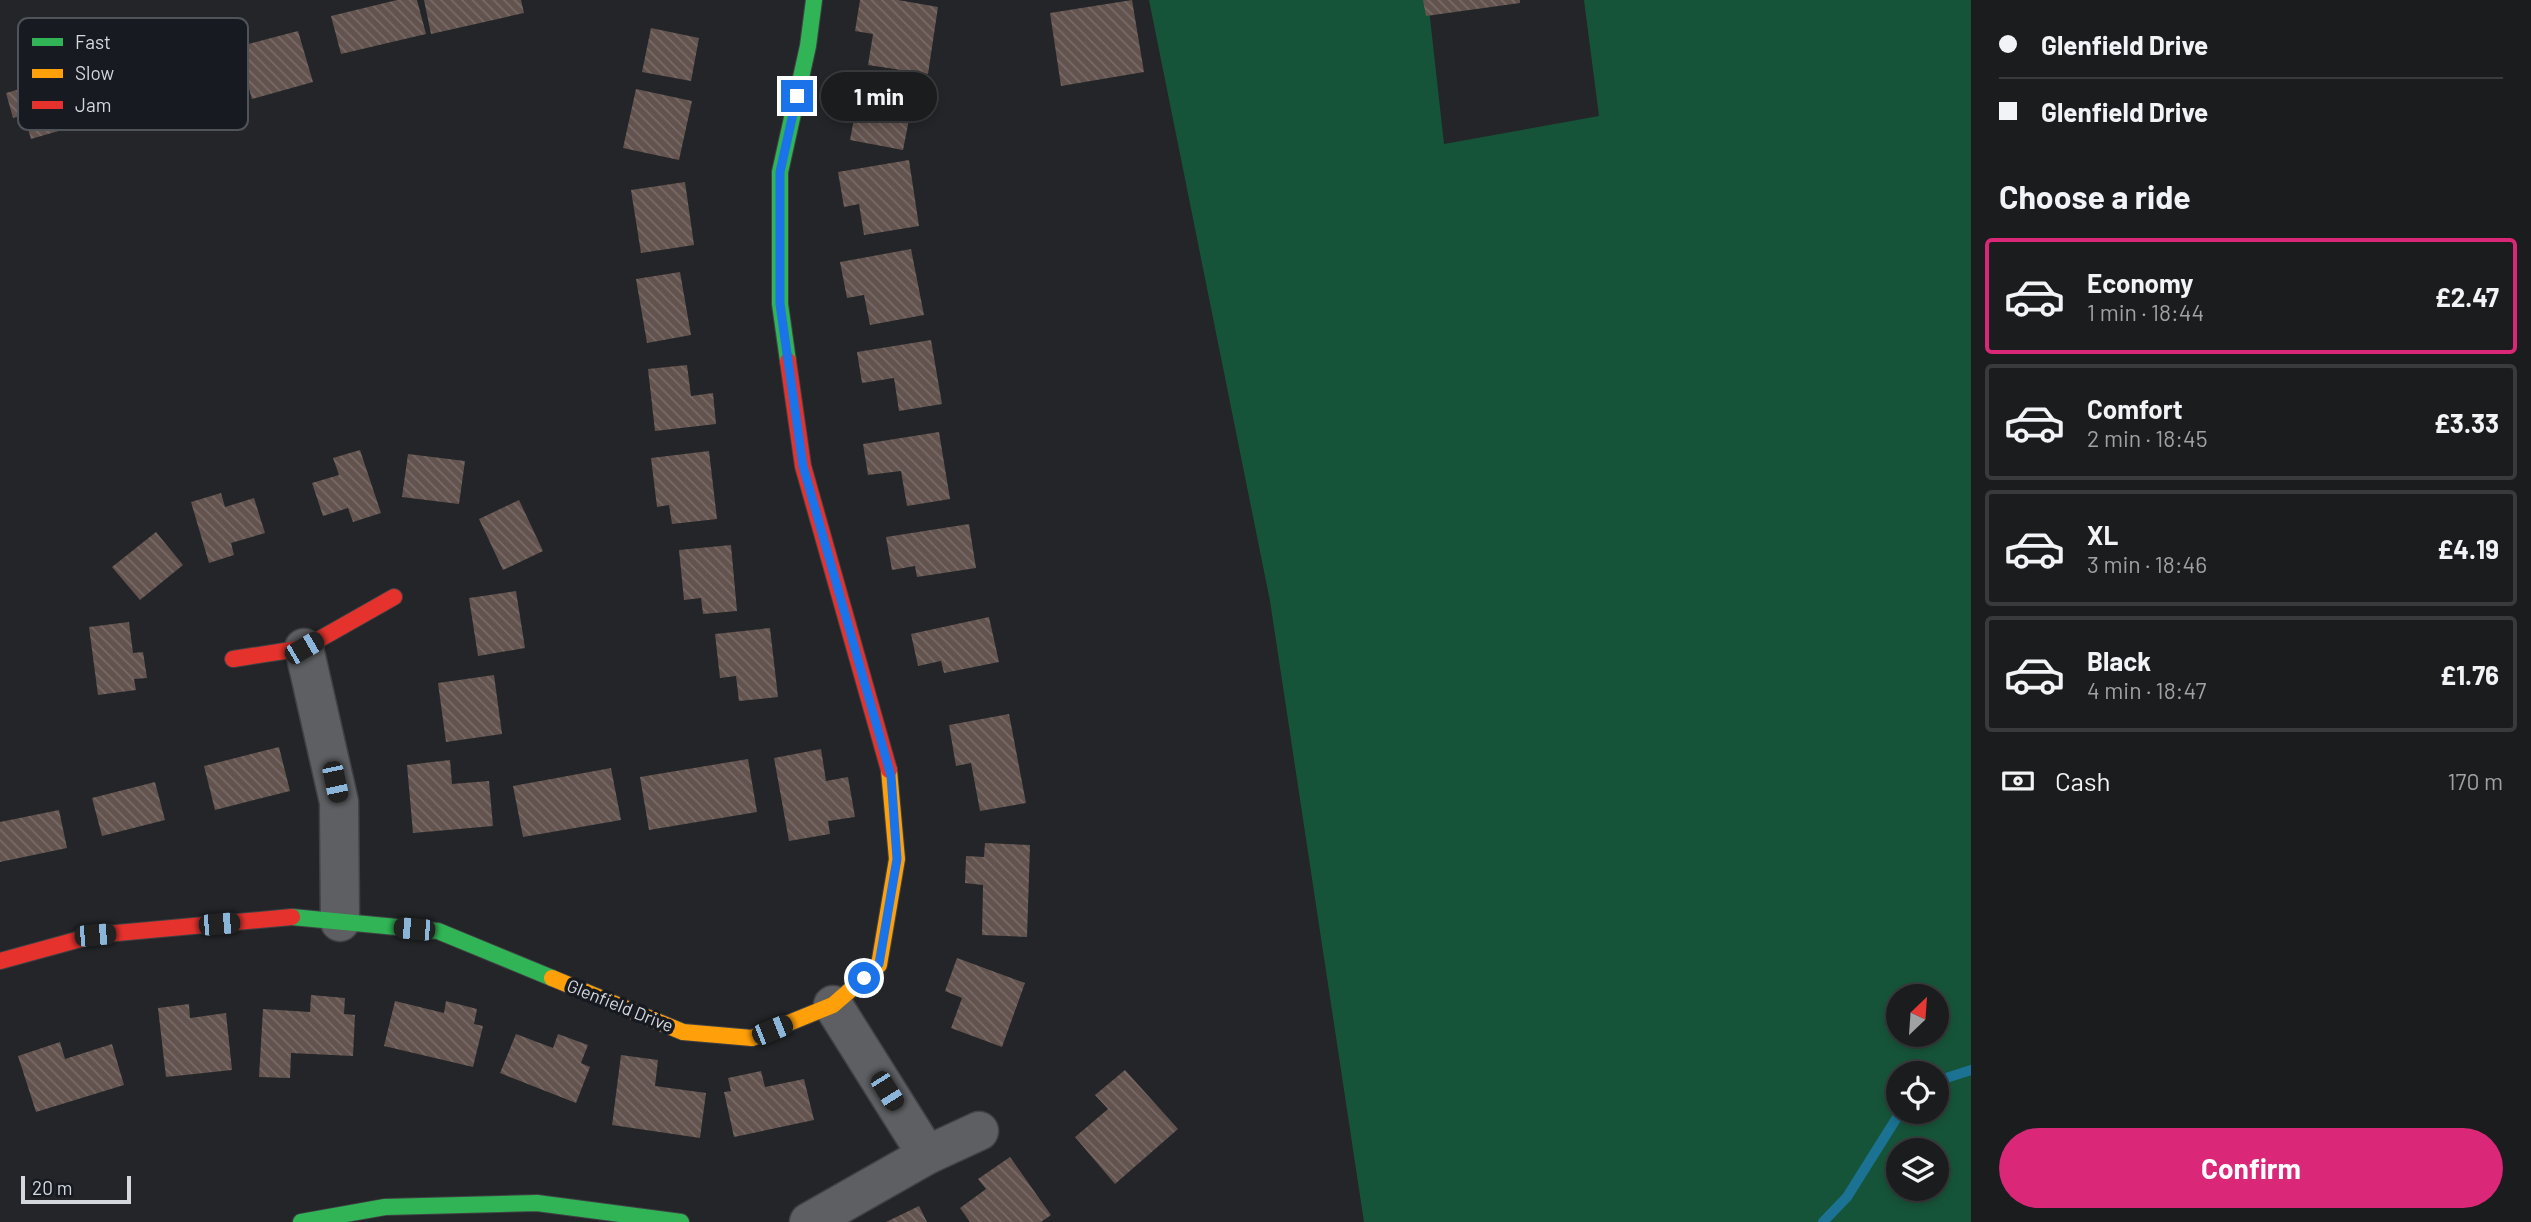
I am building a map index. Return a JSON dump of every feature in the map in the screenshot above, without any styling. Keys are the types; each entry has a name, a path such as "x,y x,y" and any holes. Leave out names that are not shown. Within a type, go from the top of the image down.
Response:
{"street":[{"name":"Glenfield Drive","path":"0,961 95,935 294,917 438,931 683,1032 752,1038 833,1005 879,964 897,859 891,776 803,466 780,304 780,172 808,46 814,0"},
{"path":"233,659 304,648 394,597"},
{"path":"304,648 339,802 340,922"},
{"path":"833,1005 928,1156"},
{"path":"809,1222 979,1131"},
{"path":"301,1222 384,1207 537,1203 681,1222"}],"green space":[{"path":"1149,0 1428,0 1444,144 1599,116 1584,0 1971,0 1971,1222 1364,1222 1270,601"}],"building":[{"path":"397,0 417,0 426,34 341,54 331,16"},
{"path":"424,0 521,0 524,13 431,34"},
{"path":"860,0 898,0 938,7 928,74 868,65 873,34 855,31"},
{"path":"1132,0 1144,72 1061,86 1050,13"},
{"path":"1423,0 1520,0 1520,3 1426,16"},
{"path":"651,28 699,38 691,81 642,72"},
{"path":"298,31 313,82 252,99 248,85 248,44"},
{"path":"842,74 915,89 903,150 850,140 856,108 836,104"},
{"path":"636,89 692,101 679,160 623,148"},
{"path":"18,90 18,117 13,118 6,93"},
{"path":"28,130 62,130 31,139"},
{"path":"909,160 919,226 864,235 859,204 844,207 838,172"},
{"path":"685,182 694,245 641,253 631,190"},
{"path":"911,249 924,315 870,325 864,295 847,298 840,262"},
{"path":"680,272 691,335 647,343 636,279"},
{"path":"931,340 942,404 899,411 894,378 862,383 857,352"},
{"path":"687,365 691,396 713,393 716,424 655,431 648,369"},
{"path":"939,432 950,499 907,506 901,471 868,475 863,444"},
{"path":"360,450 381,513 353,522 348,508 323,516 312,483 339,475 333,458"},
{"path":"709,451 717,519 672,524 669,505 657,507 651,458"},
{"path":"408,454 465,461 459,504 402,497"},
{"path":"221,493 225,507 254,498 265,533 231,543 234,555 209,563 191,502"},
{"path":"519,500 543,551 503,570 479,519"},
{"path":"969,524 976,568 917,577 915,566 892,570 886,537"},
{"path":"156,532 183,565 140,600 112,567"},
{"path":"731,545 737,611 703,614 701,598 684,600 679,550"},
{"path":"516,591 525,648 478,656 469,598"},
{"path":"989,617 999,662 944,673 941,661 918,666 911,634"},
{"path":"129,622 133,653 143,652 147,678 134,679 136,690 98,695 89,627"},
{"path":"770,628 778,697 739,701 736,676 720,678 715,634"},
{"path":"494,675 502,734 446,742 438,683"},
{"path":"1009,714 1026,803 980,811 971,763 956,766 949,725"},
{"path":"279,747 290,791 215,810 204,766"},
{"path":"821,749 826,781 848,777 855,817 828,821 830,834 789,841 774,758"},
{"path":"748,759 757,812 649,830 640,777"},
{"path":"450,760 452,784 489,781 493,826 413,833 407,765"},
{"path":"611,768 621,820 523,837 513,786"},
{"path":"155,782 165,820 102,836 92,798"},
{"path":"59,810 67,848 0,862 0,822"},
{"path":"985,843 1030,845 1027,937 982,935 983,885 965,883 966,856 984,857"},
{"path":"957,958 1025,983 1002,1047 951,1028 962,998 945,991"},
{"path":"311,995 345,998 344,1014 355,1015 353,1056 291,1053 290,1078 259,1077 263,1009 310,1012"},
{"path":"395,1001 444,1013 446,1001 477,1009 474,1024 483,1026 473,1067 384,1046"},
{"path":"189,1004 190,1018 226,1013 232,1070 166,1077 158,1008"},
{"path":"516,1034 553,1048 558,1034 588,1045 581,1063 590,1067 576,1103 500,1073"},
{"path":"60,1042 65,1059 112,1044 124,1085 36,1112 18,1056"},
{"path":"621,1055 658,1060 655,1086 706,1093 700,1138 612,1125"},
{"path":"1125,1070 1178,1129 1115,1184 1075,1137 1108,1109 1095,1095"},
{"path":"761,1071 765,1087 804,1079 814,1120 734,1137 724,1092 731,1091 728,1078"},
{"path":"1010,1157 1051,1215 1041,1222 970,1222 960,1208 986,1189 978,1179"},
{"path":"919,1206 927,1222 886,1222"}],"waterway":[{"path":"1949,1077 1971,1070"},
{"path":"1823,1222 1847,1197 1893,1124"}],"traffic: fast":[{"path":"788,361 780,304 780,172 808,46 814,0"},
{"path":"292,917 438,931 552,978"},
{"path":"301,1222 385,1207 537,1203 681,1222"}],"traffic: slow":[{"path":"552,978 683,1032 752,1038 833,1005 879,965 897,859 889,770"}],"traffic: jam":[{"path":"788,361 803,466 889,770"},
{"path":"233,659 304,648 394,597"},
{"path":"0,961 95,935 292,917"}],"route":[{"path":"797,96 780,172 780,304 803,466 891,776 897,859 879,964 864,978"}]}
